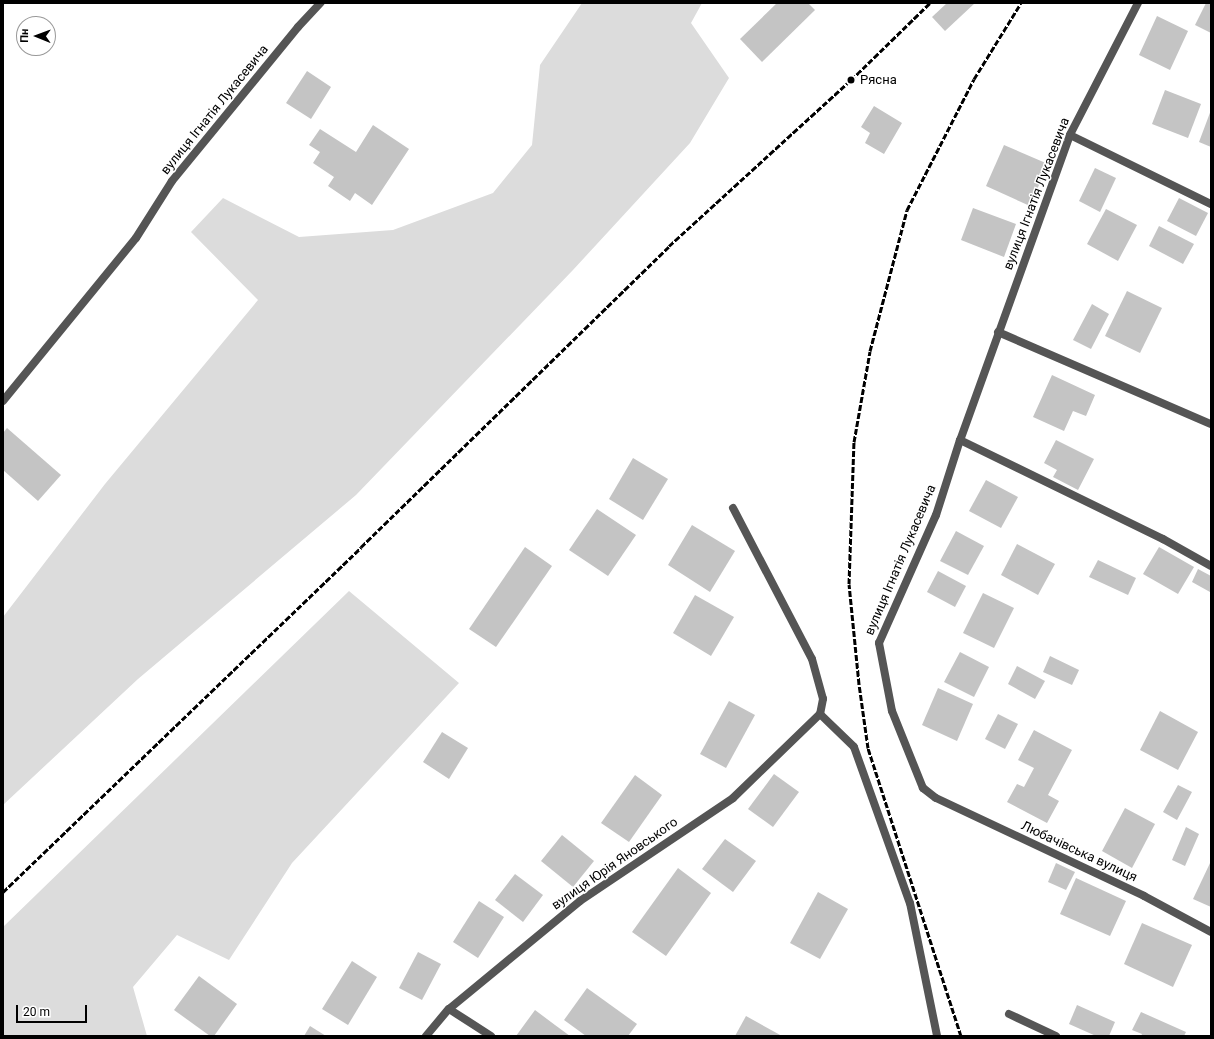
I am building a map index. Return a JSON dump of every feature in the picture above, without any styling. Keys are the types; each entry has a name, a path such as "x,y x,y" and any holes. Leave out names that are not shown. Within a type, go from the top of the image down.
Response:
{"street":[{"name":"вулиця Ігнатія Лукасевича","path":"3,401 136,238 172,181 298,27 320,3"},
{"name":"вулиця Ігнатія Лукасевича","path":"936,798 923,788 892,711 879,643 936,516 960,440 1070,135 1138,3"},
{"path":"1070,135 1211,204"},
{"path":"998,332 1211,424"},
{"path":"960,440 1163,539 1211,566"},
{"path":"733,508 812,660 823,699 820,714 854,746 910,903 936,1036"},
{"name":"вулиця Юрія Яновського","path":"426,1036 449,1009 580,901 733,798 820,714"},
{"name":"Любачівська вулиця","path":"936,798 1144,896 1211,932"},
{"path":"449,1009 491,1036"},
{"path":"1009,1014 1056,1036"}],"shaded area":[{"path":"582,3 702,3 691,23 729,78 690,143 573,270 356,495 138,679 3,805 3,617 105,484 258,300 191,232 223,198 299,237 393,230 493,193 532,145 540,65"},
{"path":"349,591 459,683 292,863 229,960 177,935 133,987 147,1036 3,1036 3,927"}],"building":[{"path":"777,3 808,3 815,10 762,62 740,39"},
{"path":"947,3 975,3 945,31 932,17"},
{"path":"1206,3 1211,3 1211,33 1195,25"},
{"path":"1157,16 1188,31 1170,70 1139,55"},
{"path":"307,71 331,87 311,119 286,103"},
{"path":"1165,90 1201,104 1188,138 1152,124"},
{"name":"Рясна","path":"874,106 902,123 884,154 865,143 870,133 861,127"},
{"path":"1211,110 1211,147 1199,142"},
{"path":"373,125 409,149 372,205 355,193 350,201 328,186 334,177 313,163 320,152 309,145 320,129 356,152"},
{"path":"1004,145 1048,164 1030,206 986,186"},
{"path":"1095,168 1116,178 1100,212 1079,201"},
{"path":"1179,198 1208,213 1196,236 1167,221"},
{"path":"973,208 1016,224 1004,257 961,240"},
{"path":"1106,209 1137,225 1118,261 1087,244"},
{"path":"1159,226 1194,244 1183,264 1149,246"},
{"path":"1127,291 1162,308 1140,353 1105,336"},
{"path":"1092,304 1109,314 1091,349 1073,340"},
{"path":"1052,375 1095,395 1086,416 1073,411 1064,431 1033,417"},
{"path":"7,428 61,475 38,501 3,470 3,433"},
{"path":"1056,440 1094,459 1078,490 1053,477 1057,470 1044,463"},
{"path":"633,458 668,479 643,520 609,499"},
{"path":"986,480 1018,497 1001,528 969,511"},
{"path":"597,509 636,535 608,576 569,550"},
{"path":"692,525 735,551 710,592 668,565"},
{"path":"956,531 984,546 968,575 940,561"},
{"path":"1017,544 1055,564 1038,595 1001,575"},
{"path":"525,547 552,566 496,647 469,629"},
{"path":"1159,547 1194,567 1178,594 1143,574"},
{"path":"1098,560 1136,578 1128,595 1089,577"},
{"path":"1198,569 1211,576 1210,592 1192,582"},
{"path":"938,571 966,586 955,607 927,592"},
{"path":"983,593 1014,608 994,648 963,633"},
{"path":"695,595 734,617 711,656 673,633"},
{"path":"960,652 989,667 974,697 944,682"},
{"path":"1050,656 1079,670 1072,685 1043,672"},
{"path":"1017,666 1045,681 1035,699 1008,684"},
{"path":"938,688 973,704 957,741 922,725"},
{"path":"729,701 755,715 726,768 700,754"},
{"path":"1160,711 1198,732 1178,770 1140,750"},
{"path":"998,714 1018,724 1005,749 985,739"},
{"path":"1034,730 1072,750 1048,795 1059,801 1047,823 1007,802 1017,784 1024,787 1034,768 1018,760"},
{"path":"442,732 468,748 449,779 423,762"},
{"path":"774,774 799,792 773,827 748,809"},
{"path":"635,775 662,795 629,842 601,823"},
{"path":"1178,785 1192,792 1177,820 1163,812"},
{"path":"1125,808 1155,824 1132,868 1102,851"},
{"path":"1186,827 1199,834 1185,866 1172,860"},
{"path":"562,835 594,861 573,887 541,861"},
{"path":"725,839 756,861 733,892 702,869"},
{"path":"1211,861 1211,907 1193,899"},
{"path":"1056,863 1075,872 1066,890 1048,882"},
{"path":"678,868 711,893 666,956 632,932"},
{"path":"515,874 543,895 523,922 495,900"},
{"path":"1076,878 1126,901 1110,936 1060,914"},
{"path":"818,892 848,909 820,959 790,943"},
{"path":"479,901 504,917 478,958 453,942"},
{"path":"1142,923 1192,945 1173,987 1124,964"},
{"path":"418,952 441,964 422,1000 399,988"},
{"path":"352,961 377,977 348,1025 322,1009"},
{"path":"199,976 237,1004 214,1036 210,1036 174,1010"},
{"path":"587,988 637,1024 628,1036 586,1036 564,1020"},
{"path":"1077,1005 1115,1022 1109,1036 1096,1036 1069,1024"},
{"path":"535,1010 555,1025 570,1036 516,1036"},
{"path":"1141,1012 1186,1032 1184,1036 1141,1036 1142,1034 1132,1030"},
{"path":"746,1016 782,1036 735,1036"},
{"path":"310,1026 326,1036 304,1036"}],"railway":[{"path":"3,892 361,547 669,246 851,80 930,3"},
{"path":"961,1036 868,748 859,684 849,584 854,442 870,351 907,210 974,79 1021,3"}],"place":[{"name":"Рясна","path":"851,80"}]}
